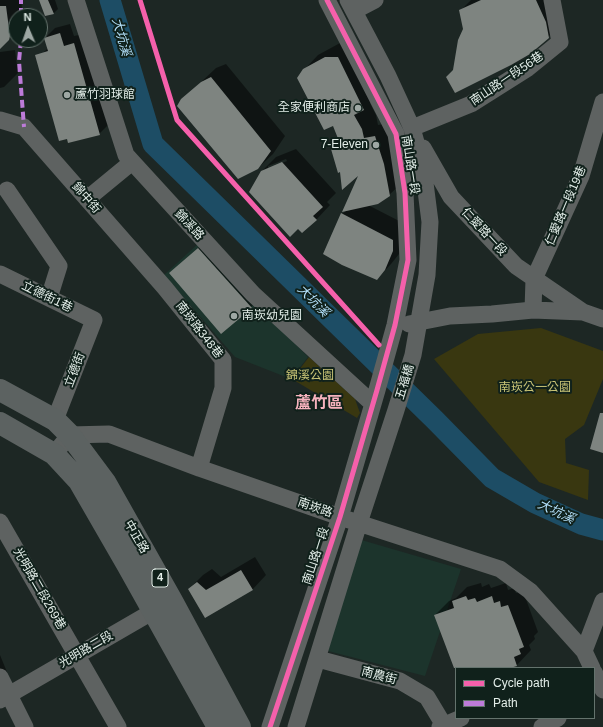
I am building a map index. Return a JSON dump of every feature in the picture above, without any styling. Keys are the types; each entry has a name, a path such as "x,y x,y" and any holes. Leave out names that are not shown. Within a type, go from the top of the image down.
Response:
{"main road":[{"name":"4","path":"0,390 55,420 70,435"},
{"name":"4","path":"0,423 54,454"},
{"name":"中正路","path":"70,435 105,482 172,601 240,727"},
{"name":"中正路","path":"54,454 79,481 218,727"}],"street":[{"name":"錦溪路","path":"76,0 126,155 253,294 375,397"},
{"name":"南山路一段","path":"327,0 396,134 405,193 408,260 395,325 388,348"},
{"path":"351,6 375,0"},
{"name":"南山路一段56巷","path":"412,128 471,104 528,68 560,42 552,0"},
{"name":"南山路一段","path":"351,6 388,76 412,128 422,167 430,222 427,275 413,355"},
{"name":"仁愛路一段19巷","path":"533,310 534,279 581,176 603,102"},
{"name":"錦中街","path":"0,120 24,127 165,288"},
{"name":"仁愛路一段","path":"412,128 451,197 516,266 583,312 603,319"},
{"path":"87,199 132,162"},
{"path":"7,190 59,266 49,298"},
{"name":"立德街1巷","path":"0,274 94,320"},
{"name":"南崁路348巷","path":"165,288 223,360 223,388 199,468"},
{"name":"仁愛路一段","path":"395,325 419,323 450,316 533,310 583,312"},
{"name":"立德街","path":"55,420 94,320"},
{"name":"五福橋","path":"375,397 388,348"},
{"name":"五福橋","path":"359,523 413,355"},
{"name":"南山路一段","path":"270,727 340,517 375,397"},
{"name":"南崁路","path":"70,435 109,434 199,468 340,517 500,569 530,591 584,651 592,667"},
{"path":"54,454 70,435"},
{"name":"光明路二段269巷","path":"0,522 118,727"},
{"path":"296,727 359,523"},
{"name":"光明路二段","path":"5,698 172,601"},
{"path":"584,651 603,601"},
{"name":"南農街","path":"318,659 400,681 427,697 443,726"},
{"path":"595,674 603,692"},
{"path":"0,677 5,698 25,727"},
{"path":"443,726 458,719"},
{"path":"542,727 556,719"}],"shaded area":[{"name":"南崁幼兒園","path":"199,243 308,357 291,379 235,357 164,275"},
{"path":"358,539 461,569 425,676 328,651"}],"green space":[{"name":"南崁公一公園","path":"541,328 603,351 603,379 584,425 565,439 566,463 589,470 588,500 539,482 434,359 478,334"},
{"name":"錦溪公園","path":"309,357 355,399 360,413 357,418 292,379"}],"building":[{"path":"39,0 48,0 54,14 48,15 48,8 42,8"},
{"path":"481,0 536,0 546,22 549,38 530,54 455,93 446,77 453,70 458,40 463,29 459,10"},
{"path":"0,6 6,6 8,41 0,49"},
{"name":"蘆竹羽球館","path":"60,33 64,46 74,43 100,135 68,143 67,139 59,141 35,55 48,51 48,37"},
{"path":"325,57 338,57 364,110 354,115 362,129 364,138 375,136 384,164 390,196 378,204 342,212 358,176 342,190 340,172 338,173 331,149 341,146 333,126 324,130 297,78 303,69"},
{"path":"211,77 271,151 258,169 238,179 177,106 181,99 201,82"},
{"path":"282,162 323,207 313,216 317,220 302,233 298,229 290,237 249,192 261,171"},
{"path":"341,213 393,240 393,251 385,270 377,280 342,265 323,254"},
{"path":"198,248 252,308 221,334 169,273"},
{"path":"600,413 603,413 603,453 590,449"},
{"path":"241,570 253,590 205,618 188,589 197,582 206,590"},
{"path":"466,596 468,600 475,598 477,602 492,596 494,603 500,601 501,607 508,605 524,647 519,649 521,654 514,657 517,666 454,668 434,615 454,608 452,601"}],"waterway":[{"name":"大坑溪","path":"110,0 153,144 435,420 492,478 535,503 581,524 603,530"}],"marked path":[{"path":"21,0 21,8"},
{"path":"20,48 19,61 24,127"}],"cycle path":[{"path":"140,0 177,120 379,345"},
{"path":"270,727 340,517 395,325 408,260 405,193 396,134 327,0"}],"place":[{"name":"蘆竹羽球館","path":"67,95"},
{"name":"全家便利商店","path":"358,108"},
{"name":"7-Eleven","path":"376,145"},
{"name":"南崁幼兒園","path":"234,316"}],"district":[{"name":"蘆竹區","path":"319,404"}]}
